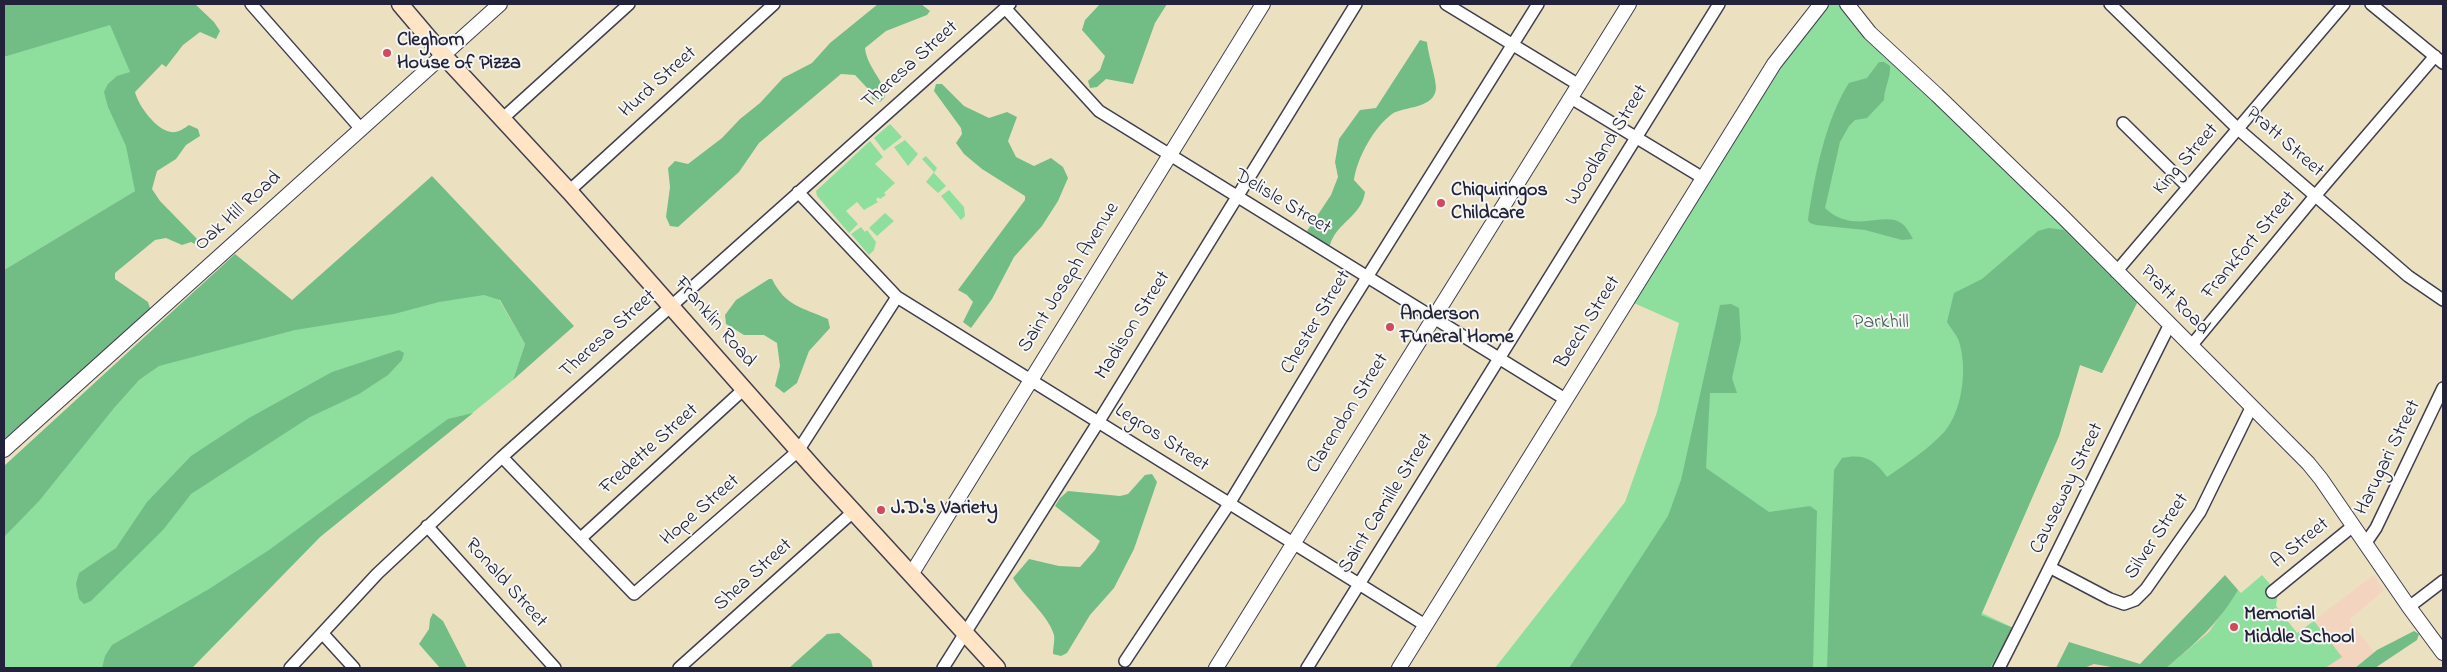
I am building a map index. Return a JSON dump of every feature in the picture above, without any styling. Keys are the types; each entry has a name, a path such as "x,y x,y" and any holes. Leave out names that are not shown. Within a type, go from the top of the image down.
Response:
{"main road":[{"name":"Franklin Road","path":"400,4 444,56 569,191 798,451 912,573 997,668"}],"street":[{"path":"252,4 361,129"},
{"name":"Oak Hill Road","path":"4,450 500,4"},
{"path":"502,119 629,4"},
{"name":"Hurd Street","path":"569,191 774,4"},
{"name":"Saint Joseph Avenue","path":"912,573 1030,380 1171,156 1263,4"},
{"name":"Madison Street","path":"943,668 1099,421 1356,4"},
{"path":"1447,4 1579,85"},
{"name":"Chester Street","path":"1125,661 1229,504 1368,276 1538,4"},
{"name":"Clarendon Street","path":"1216,668 1629,4"},
{"name":"Woodland Street","path":"1499,360 1719,4"},
{"name":"Beech Street","path":"1399,668 1774,64 1820,4"},
{"name":"Pratt Road","path":"1847,4 1870,33 1938,95 2314,470 2408,607 2443,653"},
{"name":"Pratt Street","path":"2110,4 2238,129 2408,276 2443,300"},
{"name":"King Street","path":"2116,272 2344,4"},
{"path":"2371,4 2439,60"},
{"name":"Delisle Street","path":"1007,6 1099,111 1368,276 1499,360 1565,399"},
{"name":"Theresa Street","path":"290,668 378,574 427,526 670,306 1007,6"},
{"name":"Frankfort Street","path":"2191,346 2316,196 2439,60"},
{"path":"1571,98 1637,136 1703,178"},
{"path":"2123,123 2188,187"},
{"name":"Legros Street","path":"798,192 897,297 1425,625"},
{"name":"Hope Street","path":"502,457 634,594 798,451 897,297"},
{"name":"Causeway Street","path":"1999,668 2051,568 2100,462 2170,326"},
{"name":"Saint Camille Street","path":"1307,668 1499,360"},
{"name":"Harugari Street","path":"2365,544 2376,528 2443,388"},
{"name":"Fredette Street","path":"581,538 744,389"},
{"name":"Silver Street","path":"2051,568 2110,599 2124,604 2135,600 2146,589 2200,512 2251,408"},
{"name":"Shea Street","path":"679,668 854,511"},
{"name":"Ronald Street","path":"427,526 555,668"},
{"name":"A Street","path":"2272,592 2353,526"},
{"path":"2408,607 2443,581"},
{"path":"323,634 354,668"}],"shaded area":[{"name":"Memorial Middle School","path":"2225,575 2248,601 2263,589 2297,633 2374,575 2384,590 2349,620 2374,652 2355,668 2056,668 2069,642 2140,664"}],"green space":[{"path":"4,4 195,4 214,22 220,31 216,39 200,32 183,45 166,67 162,64 135,92 148,116 159,127 171,132 176,132 189,125 198,129 200,136 186,145 176,159 157,171 152,189 160,201 201,243 201,247 191,242 182,245 166,238 155,240 115,273 115,279 148,302 151,311 4,439 4,270 135,191 126,146 108,107 104,92 108,84 117,76 130,72 110,25 4,57"},
{"path":"878,4 921,4 930,11 927,15 886,31 865,48 869,62 883,86 885,97 880,102 872,99 871,92 855,75 841,74 759,143 739,172 678,227 670,226 666,217 670,187 668,168 675,161 688,164 722,138 740,119 760,103 783,78 812,63 830,43"},
{"path":"1100,4 1167,4 1155,23 1133,84 1106,79 1097,87 1090,88 1088,81 1100,70 1105,56 1082,30 1085,20"},
{"name":"Parkhill","path":"1821,4 1847,4 2140,296 2102,373 2080,365 2059,436 1982,613 2018,630 1999,668 1495,668 1625,502 1657,412 1679,323 1627,300"},
{"path":"110,24 130,72 135,191 4,270 4,57"},
{"path":"1420,40 1427,42 1436,84 1434,95 1425,103 1392,114 1373,135 1359,162 1354,180 1365,192 1363,200 1354,214 1333,237 1330,245 1323,244 1307,231 1331,195 1338,177 1335,162 1339,139 1360,110 1376,108"},
{"path":"1879,62 1884,62 1890,66 1884,100 1867,118 1855,120 1849,126 1840,142 1825,208 1846,220 1894,220 1905,226 1913,239 1902,240 1865,230 1816,225 1808,220 1822,148 1841,97 1849,83 1867,78"},
{"path":"936,84 942,84 964,106 989,118 1007,112 1017,117 1008,141 1016,157 1034,166 1051,158 1063,167 1068,178 1058,201 1042,226 1014,257 992,299 971,328 963,322 973,302 967,295 958,290 1025,200 1025,196 982,169 964,154 956,143 962,134 961,128 934,91"},
{"path":"890,124 902,137 884,151 874,138"},
{"path":"905,140 918,154 908,166 894,147"},
{"path":"870,141 883,157 875,164 895,183 884,193 886,195 880,199 878,197 876,200 878,202 864,210 857,202 846,211 858,224 849,233 817,196 816,191"},
{"path":"926,156 937,168 934,173 946,186 938,193 926,182 934,172 922,159"},
{"path":"432,176 574,326 513,380 525,344 500,300 484,295 439,302 394,314 295,330 159,366 139,380 39,501 4,537 4,466 235,254 292,300"},
{"path":"949,190 964,207 965,216 961,220 941,196"},
{"path":"885,213 894,221 877,236 869,228"},
{"path":"861,227 865,232 867,230 876,242 874,250 869,255 851,234"},
{"path":"2049,228 2064,230 2137,303 2102,373 2080,365 2059,436 1981,615 2013,628 1990,668 1827,668 1834,470 1842,458 1857,456 1873,462 1887,477 1939,438 1951,422 1955,412 1963,378 1962,355 1959,342 1947,322 1954,293 1982,279 2038,231"},
{"path":"769,279 772,279 777,288 789,301 828,319 830,328 809,351 797,383 784,393 775,386 780,366 777,343 764,335 744,335 726,324 725,315 736,300"},
{"path":"493,289 525,344 513,380 320,537 192,668 4,668 4,514 147,353"},
{"path":"1731,304 1739,308 1741,339 1732,378 1737,393 1710,393 1706,468 1769,512 1810,506 1817,511 1813,668 1569,668 1668,516 1681,480 1720,305"},
{"path":"399,350 404,353 402,360 388,375 359,394 310,417 191,494 163,530 91,601 84,604 79,599 76,584 79,573 116,548 147,502 191,456 249,418 332,372"},
{"path":"473,413 320,537 192,668 102,668 105,656 112,645 209,589 269,550 448,419"},
{"path":"1152,474 1157,482 1134,549 1114,588 1090,615 1067,653 1061,656 1053,654 1054,635 1047,620 1013,578 1029,559 1059,566 1080,567 1095,550 1100,541 1055,506 1068,491 1120,496 1128,494 1145,475"},
{"path":"2225,575 2238,590 2223,613 2206,632 2166,668 2117,668 2094,664 2084,668 2056,668 2069,642 2140,664"},
{"path":"2262,575 2278,593 2276,606 2297,633 2314,621 2342,657 2325,668 2166,668 2209,632 2238,590 2241,593"},
{"path":"433,613 443,621 467,668 440,668 419,644 429,629"},
{"path":"2414,631 2419,634 2417,640 2375,668 2355,668 2377,650"},
{"path":"839,633 871,660 873,668 789,668 827,634"}],"place":[{"name":"Cleghorn House of Pizza","path":"387,53"},
{"name":"Chiquiringos Childcare","path":"1441,203"},
{"name":"Anderson Funeral Home","path":"1390,327"},
{"name":"J.D.'s Variety","path":"881,510"},
{"name":"Memorial Middle School","path":"2234,627"}]}
